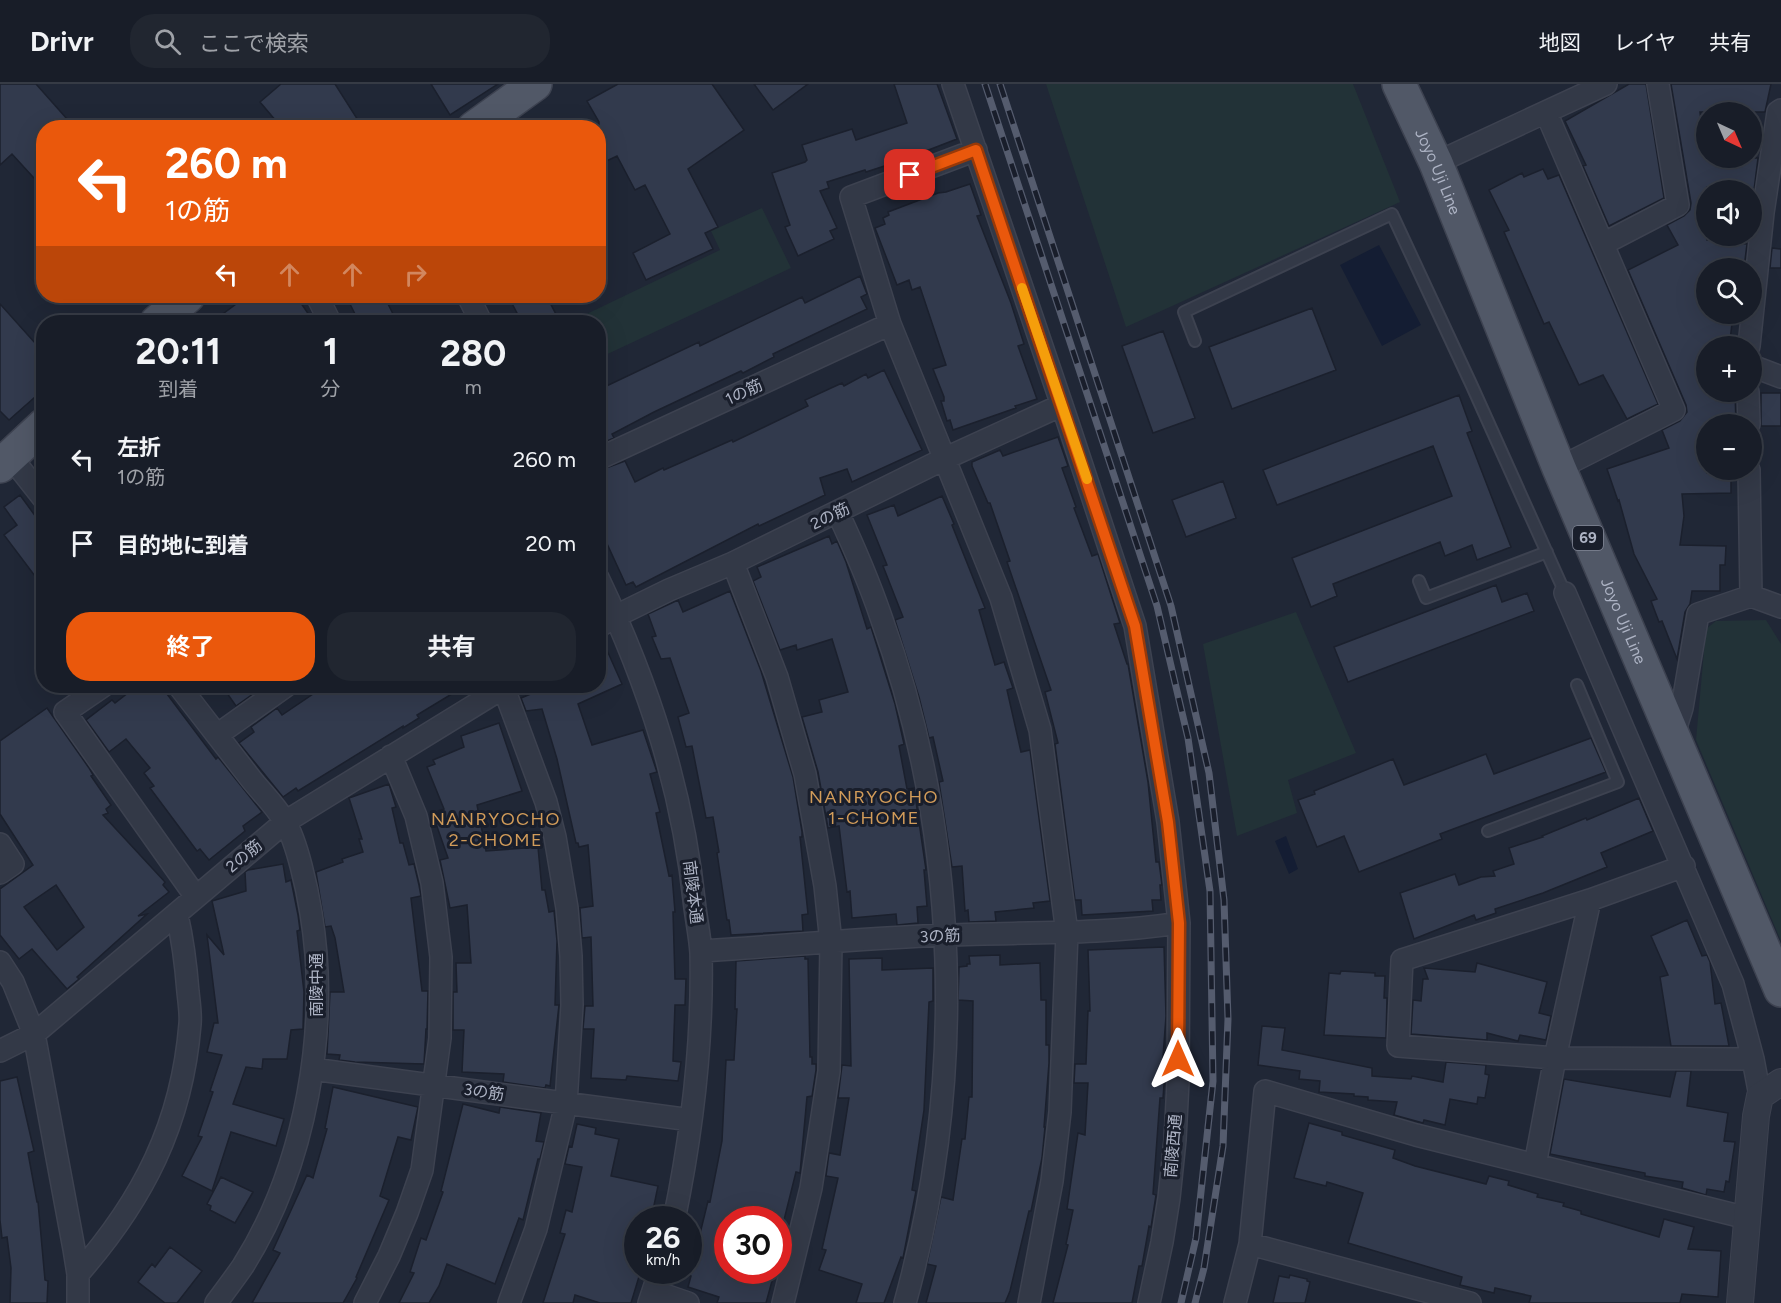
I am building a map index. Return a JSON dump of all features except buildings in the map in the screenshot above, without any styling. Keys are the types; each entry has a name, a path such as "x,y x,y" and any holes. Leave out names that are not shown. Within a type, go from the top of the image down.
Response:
{"main road":[{"path":"485,120 535,84"},
{"name":"Joyo Uji Line","path":"1399,84 1436,163 1558,468 1781,990"},
{"path":"165,315 180,303"},
{"path":"5,461 36,432"}],"street":[{"name":"南陵西通","path":"953,84 1135,626 1168,822 1179,923 1178,1082 1175,1140 1162,1242 1149,1303"},
{"path":"1436,163 1606,84"},
{"path":"1603,244 1678,205 1658,84"},
{"path":"1750,336 1763,213 1778,112 1781,110"},
{"path":"1546,112 1674,410 1558,468"},
{"path":"976,150 851,197 890,324 1001,598 1040,730 1067,933 1060,1112 1050,1192 1029,1303"},
{"name":"1の筋","path":"606,455 890,324"},
{"path":"1762,370 1781,377"},
{"name":"2の筋","path":"607,622 838,513 944,459 1062,405"},
{"path":"5,461 36,491"},
{"path":"1749,480 1751,596"},
{"path":"838,513 882,618 914,727 933,823 945,935 948,996 942,1113 925,1222 905,1303"},
{"path":"733,562 777,677 805,774 825,886 831,943 829,1071 811,1188 783,1303"},
{"path":"1565,593 1684,866 1733,984 1753,1059 1771,1089 1756,1116 1740,1303"},
{"path":"1673,737 1683,708 1698,614 1751,596 1781,607"},
{"name":"南陵本通","path":"607,622 650,699 675,784 690,866 701,951 699,1034 691,1120 677,1206"},
{"path":"93,693 65,712 196,897"},
{"name":"南陵中通","path":"184,693 285,822 308,897 315,936 318,974 312,1069 297,1137 273,1207 243,1266 216,1303"},
{"path":"217,735 276,693"},
{"name":"2の筋","path":"0,1051 34,1034 285,822 493,693"},
{"path":"507,693 546,802 565,896 571,956 572,1005 566,1104 536,1229 509,1303"},
{"path":"365,1303 389,1256 422,1170 440,1038 442,997 437,917 432,883 416,816 391,756"},
{"path":"0,844 13,864 0,873"},
{"path":"1684,866 1590,900 1402,960 1398,1046 1555,1058 1753,1059"},
{"path":"1535,1165 1555,1058 1590,900"},
{"path":"78,1274 105,1243 140,1190 166,1138 182,1083 191,1022 185,947 177,915"},
{"name":"3の筋","path":"701,951 945,935 1067,933 1179,923"},
{"path":"0,962 12,982 34,1034 78,1274 78,1303"},
{"name":"3の筋","path":"312,1069 691,1120"},
{"path":"1235,1303 1250,1244 1265,1090 1416,1135 1747,1218"},
{"path":"1250,1244 1404,1295 1470,1303"},
{"path":"651,1297 688,1303"}],"lane":[{"path":"1195,341 1184,312 1392,214 1565,593"},
{"path":"1419,581 1426,598 1547,552"},
{"path":"1488,831 1618,782 1577,685"}],"shaded area":[{"path":"1046,84 1353,84 1400,202 1126,327"},
{"path":"762,208 791,268 606,355 606,315 585,315 720,250 711,231"},
{"path":"1296,612 1356,753 1288,780 1297,813 1237,836 1203,644"},
{"path":"1766,620 1781,644 1781,941 1696,740 1706,629 1716,621"}],"water":[{"path":"1379,245 1421,325 1382,346 1340,265"},
{"path":"1286,836 1298,869 1289,874 1275,841"}],"railway":[{"path":"985,84 1157,606 1188,738 1210,891 1213,1081 1196,1238 1181,1303"},
{"path":"1000,84 1171,606 1209,773 1224,900 1228,1019 1223,1146 1204,1268 1195,1303"}],"slow traffic":[{"path":"1022,288 1087,479"}],"district":[{"name":"NANRYOCHO 1-CHOME","path":"874,807"},
{"name":"NANRYOCHO 2-CHOME","path":"496,829"}],"route":[{"path":"910,175 976,150 1135,626 1168,822 1179,923 1178,1059"}]}
